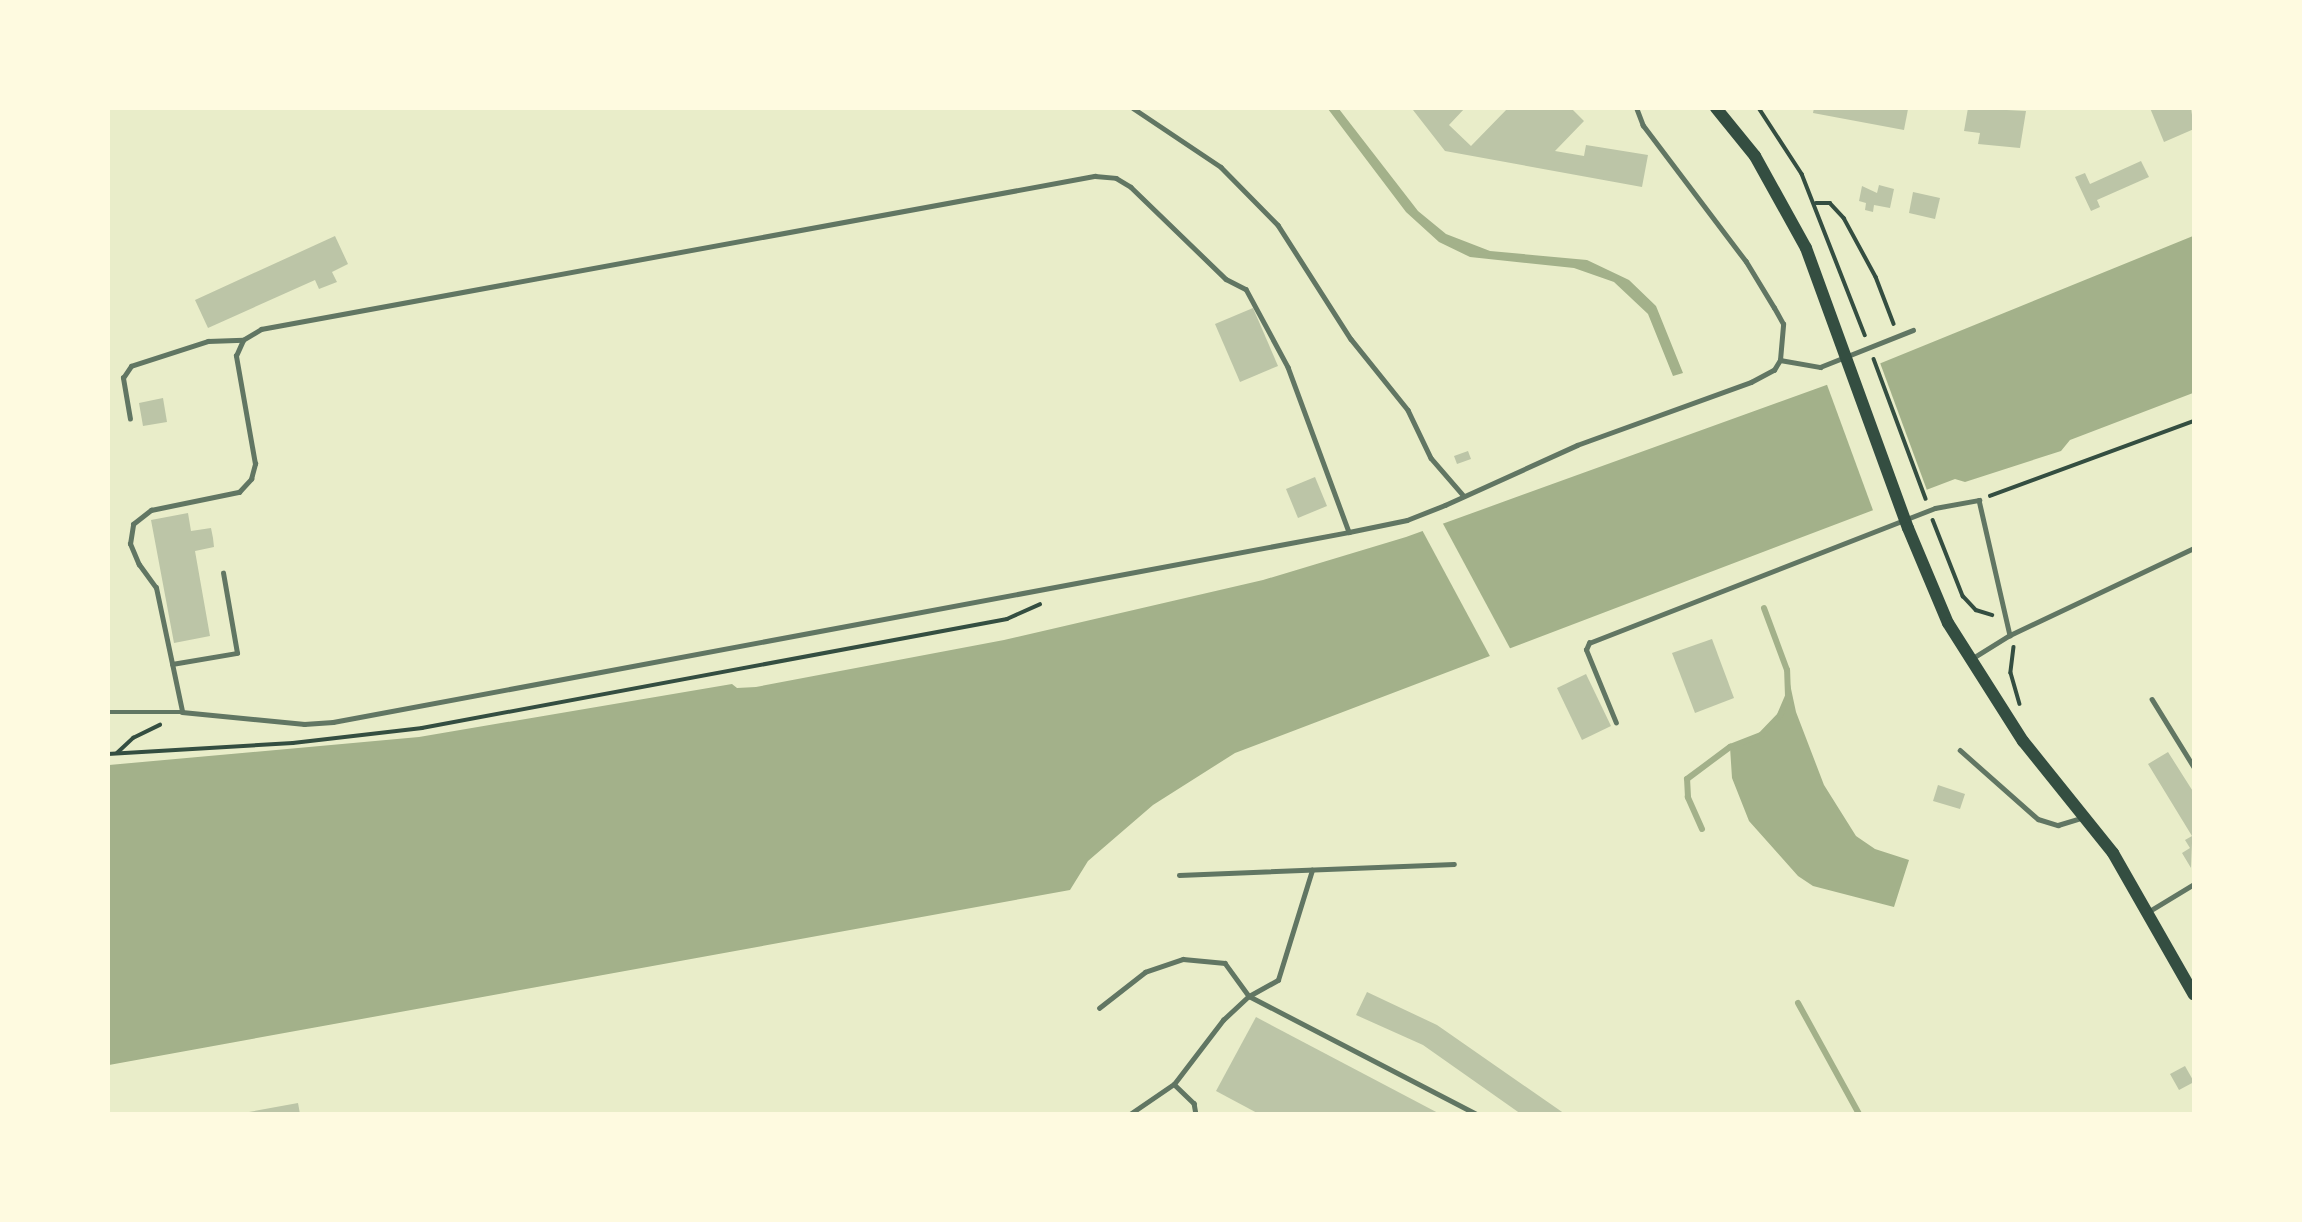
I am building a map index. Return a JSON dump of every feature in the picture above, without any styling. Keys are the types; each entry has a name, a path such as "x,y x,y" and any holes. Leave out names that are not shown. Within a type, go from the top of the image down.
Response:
{"main road":[{"path":"1716,108 1755,156 1806,248 1908,528 1969,661 2023,741 2085,817 2148,912 2193,995"}],"lane":[{"path":"1133,108 1221,167 1278,225 1351,339 1408,410 1431,458 1465,496"},
{"path":"108,712 182,712 304,724 333,722 1407,520 1577,445 1751,382 1774,370 1780,360 1783,324 1774,307 1746,262 1643,126 1636,108"},
{"path":"130,419 124,378 131,366 208,341 243,340 261,329 1096,176 1116,178 1132,187 1226,279 1246,289 1288,367 1349,532"},
{"path":"1780,360 1820,367 1913,330"},
{"path":"182,712 156,588 139,565 130,544 133,524 151,510 239,492 251,479 255,464 236,356 243,340"},
{"path":"1616,723 1586,650 1589,643 1935,508 1979,500 2010,635"},
{"path":"1969,661 2010,635 2193,548"},
{"path":"172,664 237,653 223,573"},
{"path":"2152,699 2193,766"},
{"path":"1960,750 2038,819 2058,825 2085,817"},
{"path":"1179,875 1454,864"},
{"path":"1130,1114 1174,1084 1223,1020 1249,996 1278,980 1312,870"},
{"path":"2148,912 2193,884"},
{"path":"1099,1008 1145,972 1183,959 1225,963 1249,996 1477,1114"},
{"path":"1174,1084 1194,1103 1196,1114"}],"path":[{"path":"1759,108 1788,149 1816,203 1866,338"},
{"path":"1816,203 1830,203 1843,218 1876,277 1898,336"},
{"path":"1871,351 1928,506"},
{"path":"1979,500 2193,421"},
{"path":"1933,519 1963,596 1976,610 1992,615 2010,635 2015,651 2011,673 2020,693"},
{"path":"108,754 422,728 627,692 1007,619 1048,599 1060,587"},
{"path":"116,754 133,738 161,724 166,712"}],"shaded area":[{"path":"1328,109 1339,109 1418,211 1446,234 1490,251 1587,260 1629,280 1656,306 1683,373 1673,376 1648,314 1614,282 1574,268 1470,257 1439,242 1406,212"},
{"path":"2193,236 2193,393 2070,440 2061,451 1965,482 1955,479 1235,753 1153,805 1088,861 1070,890 109,1065 109,765 419,737 732,684 737,688 756,687 1004,640 1263,580 1406,537 1832,383"},
{"path":"1787,670 1796,712 1824,785 1856,836 1875,849 1909,860 1894,907 1813,886 1798,876 1749,821 1732,778 1730,747 1761,735 1780,715 1788,696"}],"pier":[{"path":"1879,360 1928,493 1874,513 1826,382"},
{"path":"1441,520 1512,652 1492,660 1421,528"}],"building":[{"path":"1465,108 1449,125 1471,146 1508,108 1571,108 1584,121 1555,151 1584,156 1586,145 1648,155 1642,187 1445,151 1413,110"},
{"path":"1814,108 1908,109 1904,130 1813,113"},
{"path":"1968,108 2026,111 2020,148 1978,144 1980,133 1964,131"},
{"path":"2150,108 2191,108 2194,129 2164,142"},
{"path":"2141,161 2149,177 2097,200 2100,207 2091,211 2075,177 2085,173 2090,184"},
{"path":"1879,185 1894,189 1890,208 1874,205 1873,212 1865,210 1866,203 1859,201 1862,186 1877,193"},
{"path":"1913,192 1940,198 1935,219 1909,213"},
{"path":"335,236 348,264 332,272 337,282 319,289 315,280 208,328 195,300"},
{"path":"1253,308 1278,366 1240,382 1215,324"},
{"path":"163,398 167,422 143,426 139,403"},
{"path":"1468,451 1471,459 1457,464 1454,456"},
{"path":"1315,477 1327,506 1298,518 1286,489"},
{"path":"188,513 191,531 211,528 213,538 214,547 195,551 210,636 174,643 151,520"},
{"path":"1712,639 1734,698 1695,713 1672,653"},
{"path":"1586,674 1611,726 1582,740 1557,688"},
{"path":"2168,752 2194,793 2191,868 2182,853 2190,848 2185,840 2192,836 2148,764"},
{"path":"1938,785 1965,794 1960,809 1933,801"},
{"path":"1367,992 1437,1025 1565,1114 1521,1114 1423,1045 1356,1015"},
{"path":"1256,1017 1440,1114 1259,1114 1216,1091"},
{"path":"2185,1066 2194,1082 2179,1090 2170,1074"},
{"path":"298,1103 300,1114 249,1114 249,1112"}],"waterway":[{"path":"1702,829 1688,797 1687,779 1730,747 1761,735 1780,715 1788,696 1787,670 1764,608"},
{"path":"1798,1003 1859,1114"}]}
